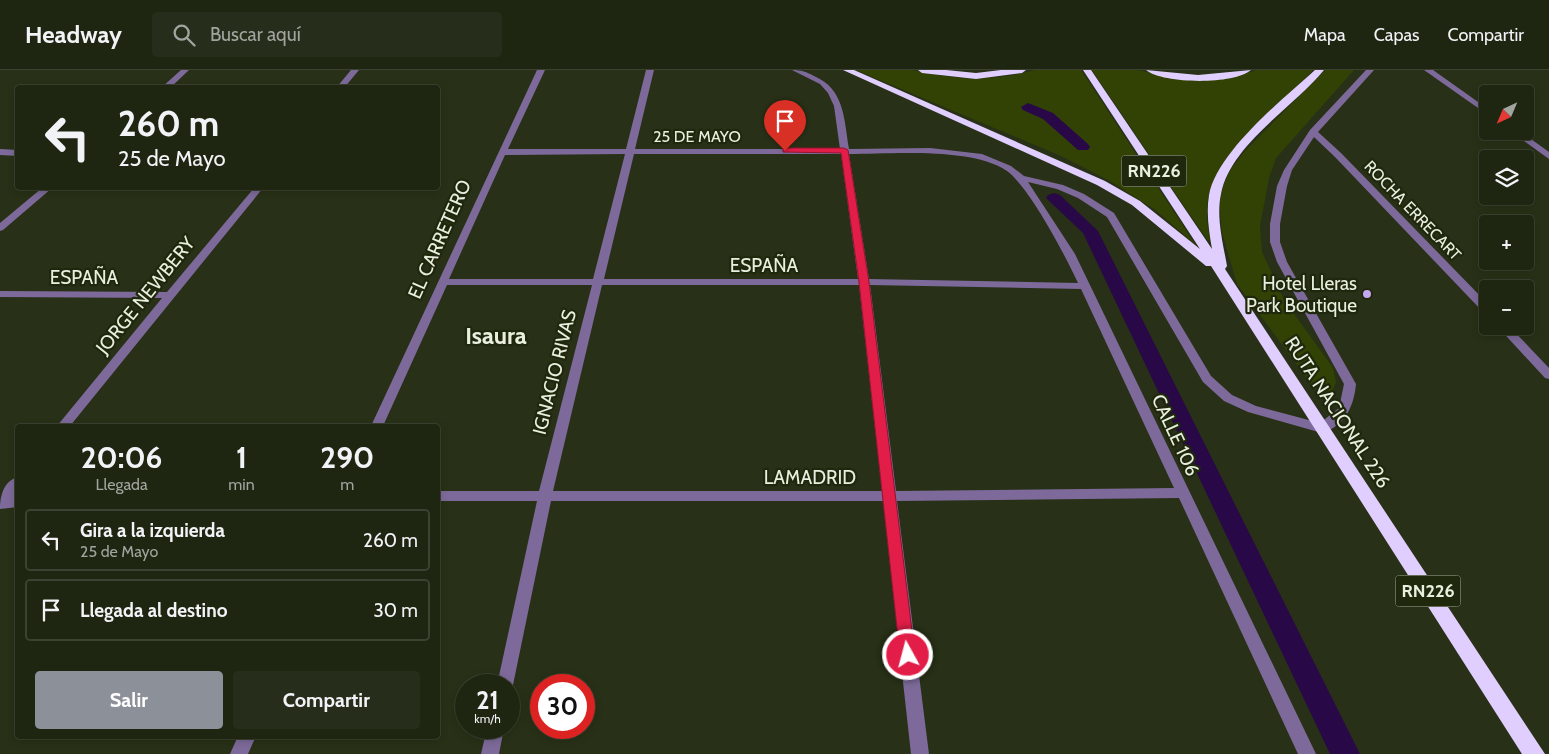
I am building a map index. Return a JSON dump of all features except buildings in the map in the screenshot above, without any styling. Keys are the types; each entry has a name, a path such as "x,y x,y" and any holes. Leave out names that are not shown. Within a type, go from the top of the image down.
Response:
{"highway":[{"path":"847,70 1101,183 1136,203 1222,273"},
{"path":"922,70 976,76 997,75 1022,70"},
{"name":"RUTA NACIONAL 226","path":"1087,70 1222,273 1534,754"},
{"path":"1150,70 1196,77 1228,75 1247,70"},
{"path":"1222,273 1214,224 1215,193 1224,171 1262,127 1320,70"}],"street":[{"path":"168,85 185,70"},
{"path":"342,85 355,70"},
{"name":"EL CARRETERO","path":"378,424 502,152 542,70"},
{"name":"IGNACIO RIVAS","path":"507,674 545,496 650,70"},
{"path":"796,70 826,85 834,93 838,106 864,282 920,754"},
{"path":"1021,178 1060,187 1081,196 1111,215 1207,379 1228,398 1252,409 1322,428 1339,417 1349,404 1350,384 1282,262 1275,242 1275,224 1285,178 1294,158 1313,132 1370,70"},
{"path":"1428,70 1479,106"},
{"name":"ROCHA ERRECART","path":"1313,132 1329,145 1479,302"},
{"path":"1526,140 1549,156"},
{"path":"1537,148 1549,148"},
{"name":"25 DE MAYO","path":"502,152 844,150 930,151 982,157"},
{"path":"0,152 15,153"},
{"name":"CALLE 106","path":"982,157 1008,168 1021,178 1070,254 1306,754"},
{"path":"0,228 45,190"},
{"name":"JORGE NEWBERY","path":"65,424 256,190"},
{"name":"ESPAÑA","path":"443,282 864,282 1085,286"},
{"name":"ESPAÑA","path":"0,294 169,295"},
{"path":"1511,335 1549,375"},
{"path":"1,503 15,486"},
{"name":"LAMADRID","path":"440,496 888,496 1182,493"},
{"path":"1,503 15,502"},
{"path":"239,754 245,739"},
{"path":"490,754 493,739"}],"green space":[{"path":"856,70 912,70 976,79 1009,76 1035,70 1081,70 1195,244 1154,209 1110,181 1061,156"},
{"path":"1092,70 1137,70 1169,76 1236,76 1257,70 1313,70 1250,132 1227,158 1218,172 1208,202 1207,219 1210,239 1208,241"},
{"path":"1325,70 1354,70 1276,158 1269,178 1260,226 1262,252 1284,300 1333,368 1336,382 1332,392 1321,397 1237,284 1222,232 1220,208 1221,189 1231,169 1246,150"}],"waterway":[{"path":"1028,107 1048,116 1083,147"},
{"path":"1054,198 1090,231 1345,754"}],"place":[{"name":"Hotel Lleras Park Boutique","path":"1367,294"}],"district":[{"name":"Isaura","path":"496,336"}],"route":[{"path":"785,151 844,150 864,282 908,655"}]}
